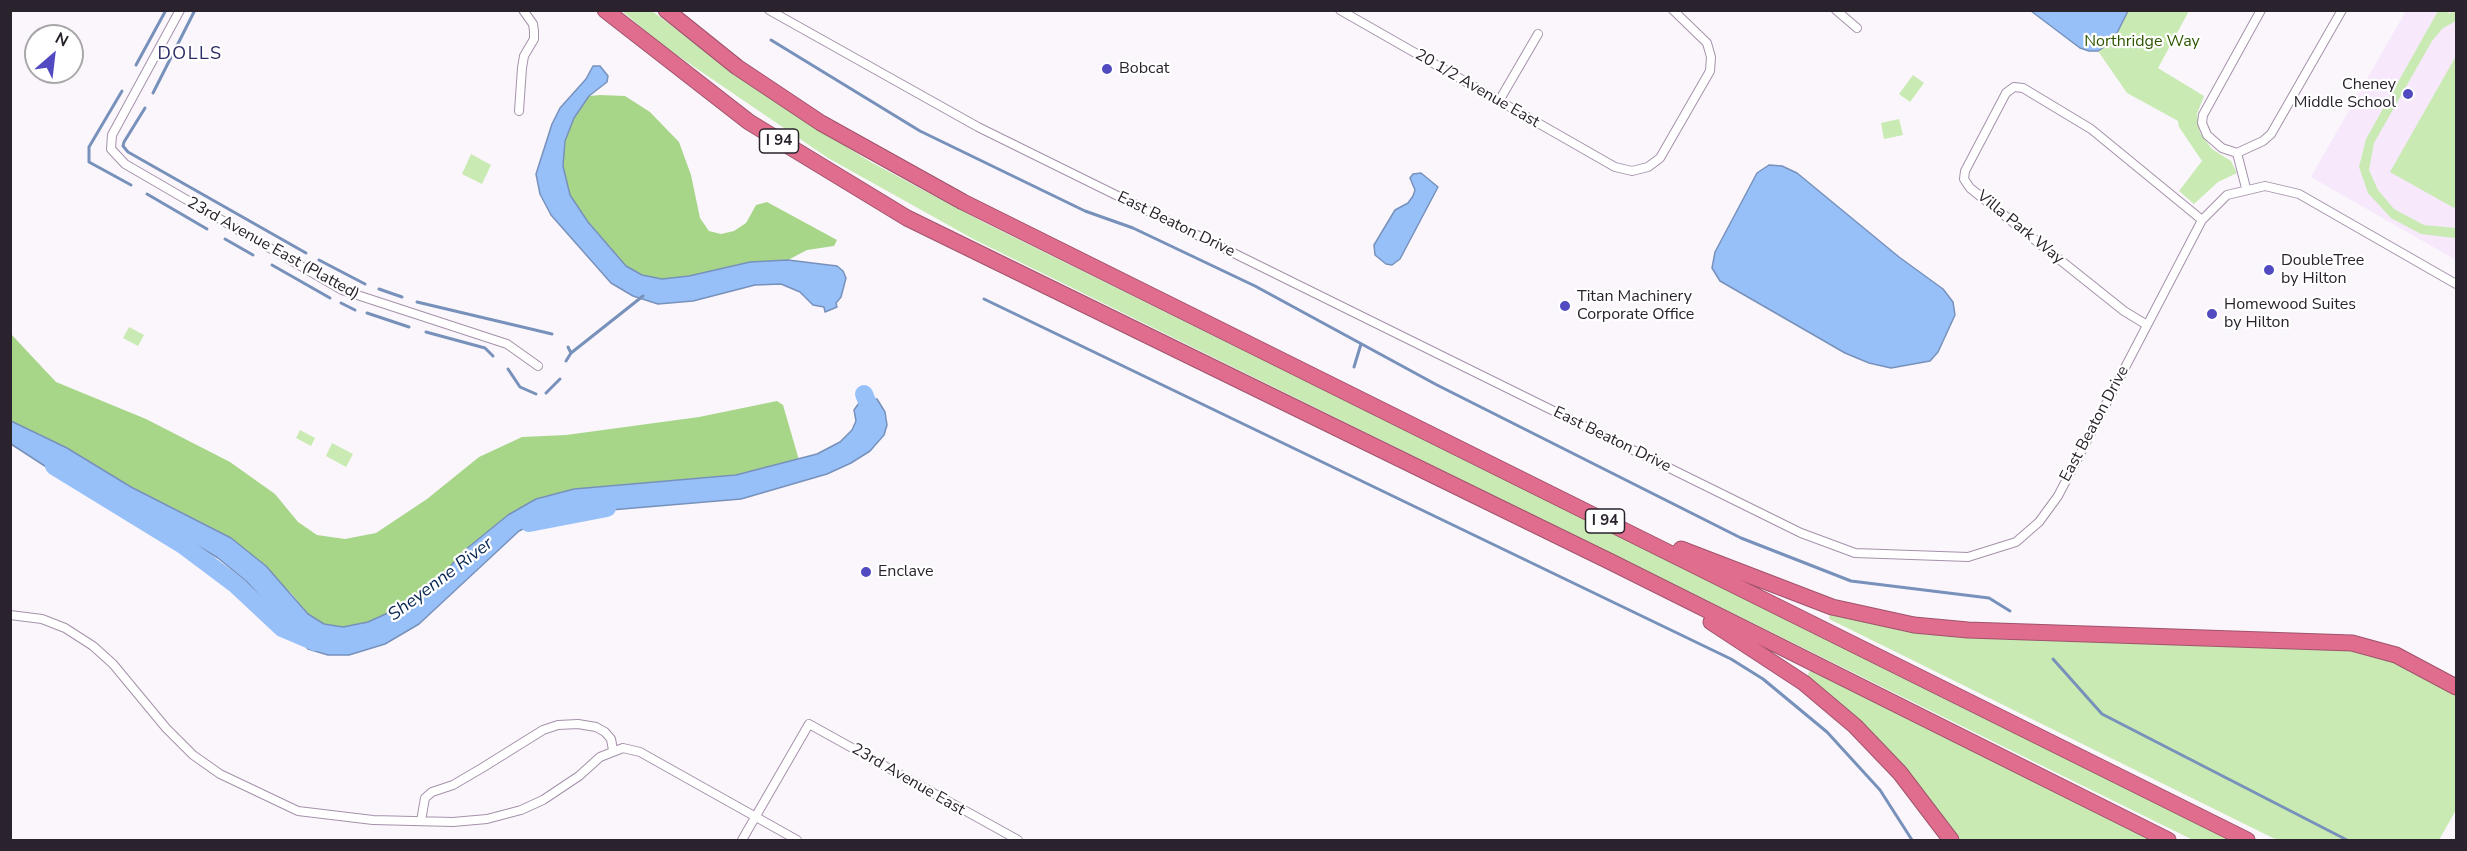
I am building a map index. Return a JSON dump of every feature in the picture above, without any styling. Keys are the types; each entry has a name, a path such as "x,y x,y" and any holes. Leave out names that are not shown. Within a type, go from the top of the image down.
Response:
{"highway":[{"name":"I 94","path":"605,10 750,122 907,218 1611,562 2168,840"},
{"name":"I 94","path":"666,10 737,67 821,123 963,202 2247,840"},
{"path":"1596,517 1832,607 1872,617 1914,625 1968,630 2352,643 2396,655 2457,687"},
{"path":"1611,562 1733,635 1804,683 1878,748 1951,840"}],"street":[{"name":"23rd Avenue East (Platted)","path":"180,10 119,118 112,135 111,149 116,155 152,181 342,290 507,344 538,366"},
{"path":"519,111 523,62 534,39 533,24 523,10"},
{"name":"East Beaton Drive","path":"769,10 978,127 1801,533 1855,553 1968,557 2016,542 2039,522 2058,496 2202,220 2227,195 2246,188 2265,186 2282,188 2325,208 2457,284"},
{"name":"20 1/2 Avenue East","path":"1342,11 1615,167 1632,171 1648,167 1660,158 1710,70 1711,57 1707,43 1673,10"},
{"path":"1836,10 1857,28"},
{"path":"2260,10 2203,115 2202,123 2207,135 2222,148 2237,153 2263,141 2271,134 2342,10"},
{"path":"1499,101 1538,34"},
{"name":"Villa Park Way","path":"2147,325 2115,304 1970,188 1964,179 1965,171 2006,93 2014,87 2023,88 2091,129 2202,220"},
{"path":"2237,153 2246,188"},
{"path":"10,615 42,620 64,628 93,646 113,664 166,728 193,755 220,774 298,811 318,815 421,821 453,822 487,819 520,810 560,789 600,757 613,750 631,748 797,840"},
{"path":"421,821 425,798 432,792 453,785 543,730 558,725 578,723 596,727 611,739 613,750"},
{"name":"23rd Avenue East","path":"756,818 809,724 1013,839"},
{"path":"742,840 756,818"}],"shaded area":[{"name":"Cheney Middle School","path":"2406,11 2456,11 2456,260 2311,177"}],"green space":[{"path":"622,11 652,11 754,88 869,161 983,222 2236,840 2193,840 975,240 828,158 665,47"},
{"name":"Northridge Way","path":"2128,11 2189,11 2158,68 2204,96 2197,114 2200,133 2212,149 2231,161 2237,173 2218,182 2194,204 2179,191 2202,161 2179,127 2178,121 2127,93 2098,51 2113,41"},
{"path":"2438,11 2450,11 2448,14 2456,11 2456,21 2443,28 2432,41 2374,143 2369,170 2378,190 2394,209 2424,225 2456,228 2456,238 2421,234 2391,218 2368,193 2359,167 2366,139"},
{"path":"2456,56 2456,203 2454,208 2390,172"},
{"path":"1913,75 1924,83 1910,102 1899,94"},
{"path":"589,96 625,96 650,112 679,142 691,175 700,218 709,231 721,234 734,231 746,223 756,205 767,202 837,240 834,246 807,250 788,260 750,262 689,276 662,279 642,275 626,266 588,222 570,195 563,166 565,141 574,118"},
{"path":"1899,119 1903,135 1884,139 1881,123"},
{"path":"471,154 491,165 482,184 462,174"},
{"path":"129,327 144,335 138,346 123,338"},
{"path":"10,333 56,382 146,419 230,462 275,494 298,522 317,535 345,539 376,533 427,499 479,457 522,437 566,435 699,417 777,401 783,405 799,460 736,475 574,489 536,499 508,515 465,550 434,584 401,607 368,622 343,627 324,624 308,614 292,594 231,538 131,487 67,448 11,421"},
{"path":"300,430 315,438 311,446 296,438"},
{"path":"332,443 353,454 346,467 326,456"},
{"path":"1830,613 1898,630 1935,634 2352,649 2401,664 2456,696 2456,810 2439,840 2277,840 1829,619"},
{"path":"1810,670 2156,840 1959,840 1891,753 1853,715 1807,677"}],"water":[{"path":"2031,11 2128,11 2113,41 2098,51 2089,51 2080,48"},
{"path":"593,66 600,66 608,76 607,82 589,96 574,118 565,141 563,166 570,195 588,222 626,266 642,275 662,279 689,276 750,262 788,260 837,266 846,278 841,297 836,303 837,307 825,312 824,307 813,305 800,292 781,284 755,285 693,301 658,304 633,296 611,283 551,215 540,194 536,174 552,124 560,108 586,79"},
{"path":"1769,165 1782,166 1797,173 1899,257 1943,289 1953,302 1955,315 1938,352 1930,361 1891,368 1869,363 1845,353 1720,281 1712,268 1715,252 1757,173"},
{"path":"1421,173 1438,187 1400,259 1392,265 1386,264 1375,255 1374,245 1395,210 1408,203 1413,196 1415,190 1410,178 1413,174"},
{"path":"877,399 885,412 887,425 884,435 870,451 851,463 827,474 741,499 575,513 543,519 519,531 419,624 385,644 349,655 328,655 308,649 246,581 218,558 123,501 88,483 54,472 11,444 11,421 67,448 131,487 231,538 266,566 308,614 324,624 343,627 368,622 401,607 434,584 465,550 508,515 536,499 574,489 736,475 817,454 840,442 852,430 856,421 854,410 859,403"}],"waterway":[{"path":"136,65 166,10"},
{"path":"153,93 195,10"},
{"path":"771,40 920,131 1085,211 1133,228 1255,286 1437,385 1741,538 1851,581 1989,598 2010,611"},
{"path":"122,91 89,147 89,162 131,185"},
{"path":"145,108 124,142 123,146 128,152 306,253"},
{"path":"147,194 207,229"},
{"path":"225,239 253,255"},
{"path":"319,260 365,284"},
{"path":"272,265 330,298"},
{"path":"379,289 402,297"},
{"path":"568,347 571,353 643,296"},
{"path":"984,299 1731,659 1763,679 1827,732 1880,790 1912,840"},
{"path":"417,302 552,334"},
{"path":"341,303 355,310"},
{"path":"367,313 409,327"},
{"path":"426,332 485,348 493,356"},
{"path":"1354,367 1361,344"},
{"path":"566,361 571,353"},
{"path":"508,369 520,387 536,394"},
{"path":"546,393 560,379"},
{"name":"Sheyenne River","path":"864,394 876,423"},
{"name":"Sheyenne River","path":"54,466 183,545 235,584 282,628 315,642"},
{"name":"Sheyenne River","path":"529,523 607,508"},
{"path":"2053,659 2102,714 2347,840"}],"place":[{"name":"Bobcat","path":"1107,69"},
{"name":"Cheney Middle School","path":"2408,94"},
{"name":"DoubleTree by Hilton","path":"2269,270"},
{"name":"Titan Machinery Corporate Office","path":"1565,306"},
{"name":"Homewood Suites by Hilton","path":"2212,314"},
{"name":"Enclave","path":"866,572"}],"district":[{"name":"DOLLS","path":"190,55"}]}
